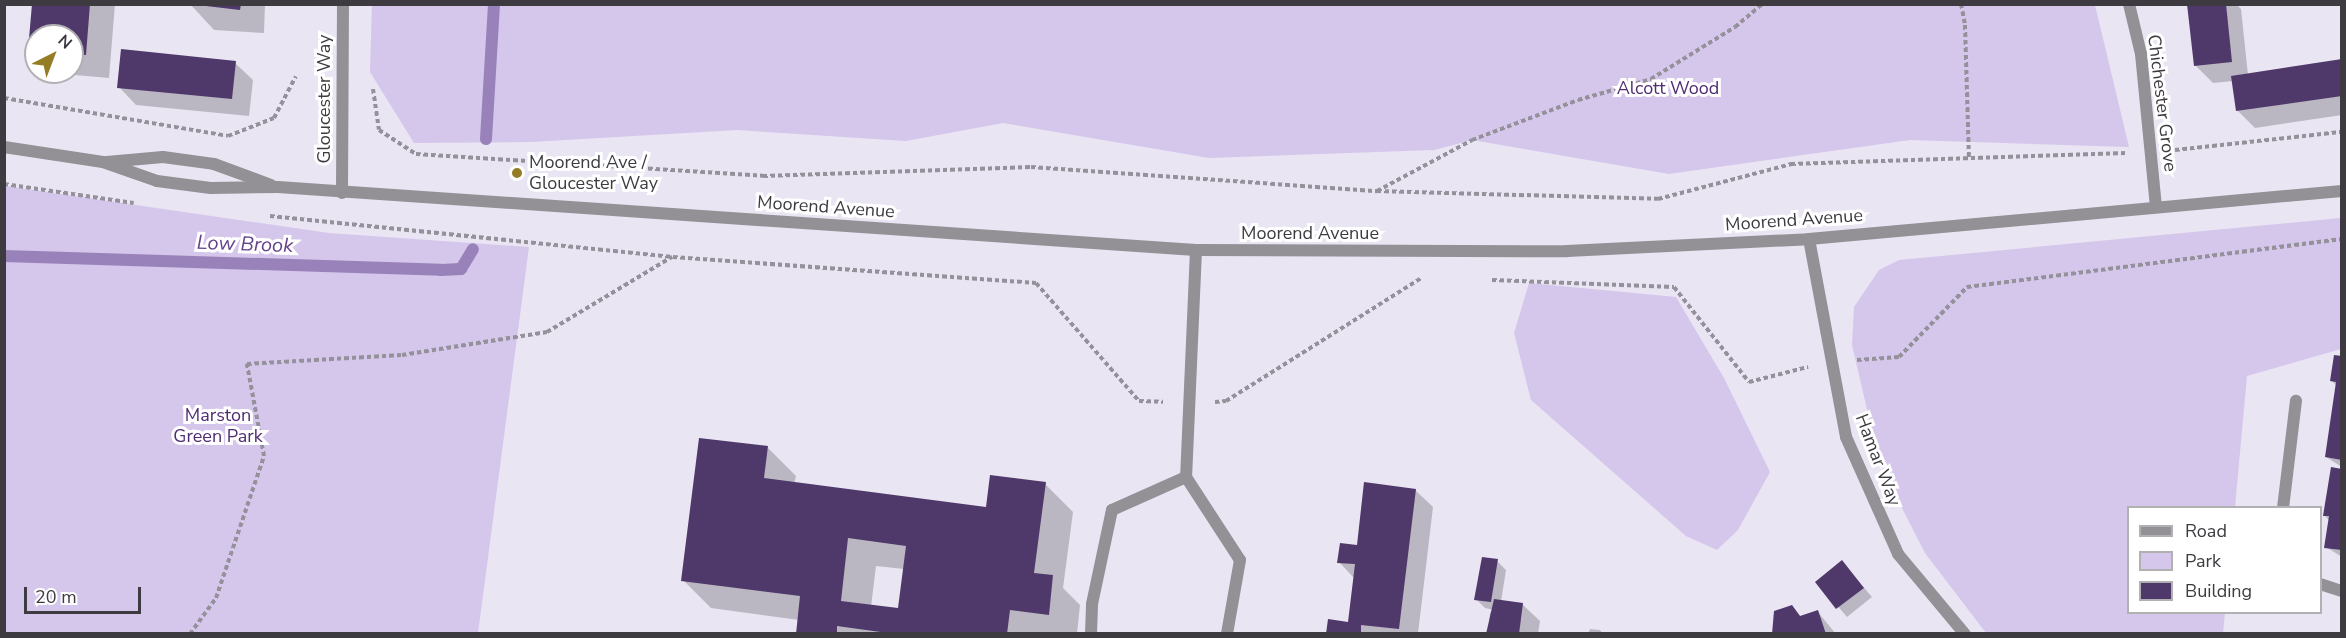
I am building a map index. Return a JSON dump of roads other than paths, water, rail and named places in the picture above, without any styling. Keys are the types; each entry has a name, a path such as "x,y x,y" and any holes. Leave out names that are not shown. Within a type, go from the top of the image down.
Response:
{"street":[{"name":"Gloucester Way","path":"342,193 343,4"},
{"name":"Chichester Grove","path":"2129,4 2141,54 2156,207"},
{"name":"Moorend Avenue","path":"4,147 103,162 157,181 185,185 278,187 342,193 684,212 1196,250 1567,251 1809,239 2342,191"},
{"name":"Moorend Avenue","path":"103,162 163,157 214,164 278,187"},
{"name":"Hamar Way","path":"1809,239 1829,362 1846,437 1898,554 1965,633"},
{"path":"1196,250 1186,477 1240,560 1227,633"},
{"path":"2283,506 2296,401"},
{"path":"1091,633 1092,604 1112,510 1186,477"},
{"path":"2322,585 2342,591"}],"waterway":[{"name":"Low Brook","path":"486,139 494,4"},
{"name":"Low Brook","path":"4,256 441,270 461,269 473,249"}],"place":[{"name":"Moorend Ave / Gloucester Way","path":"517,173"}],"park label":[{"name":"Alcott Wood","path":"1668,88"},
{"name":"Marston Green Park","path":"218,426"}]}
